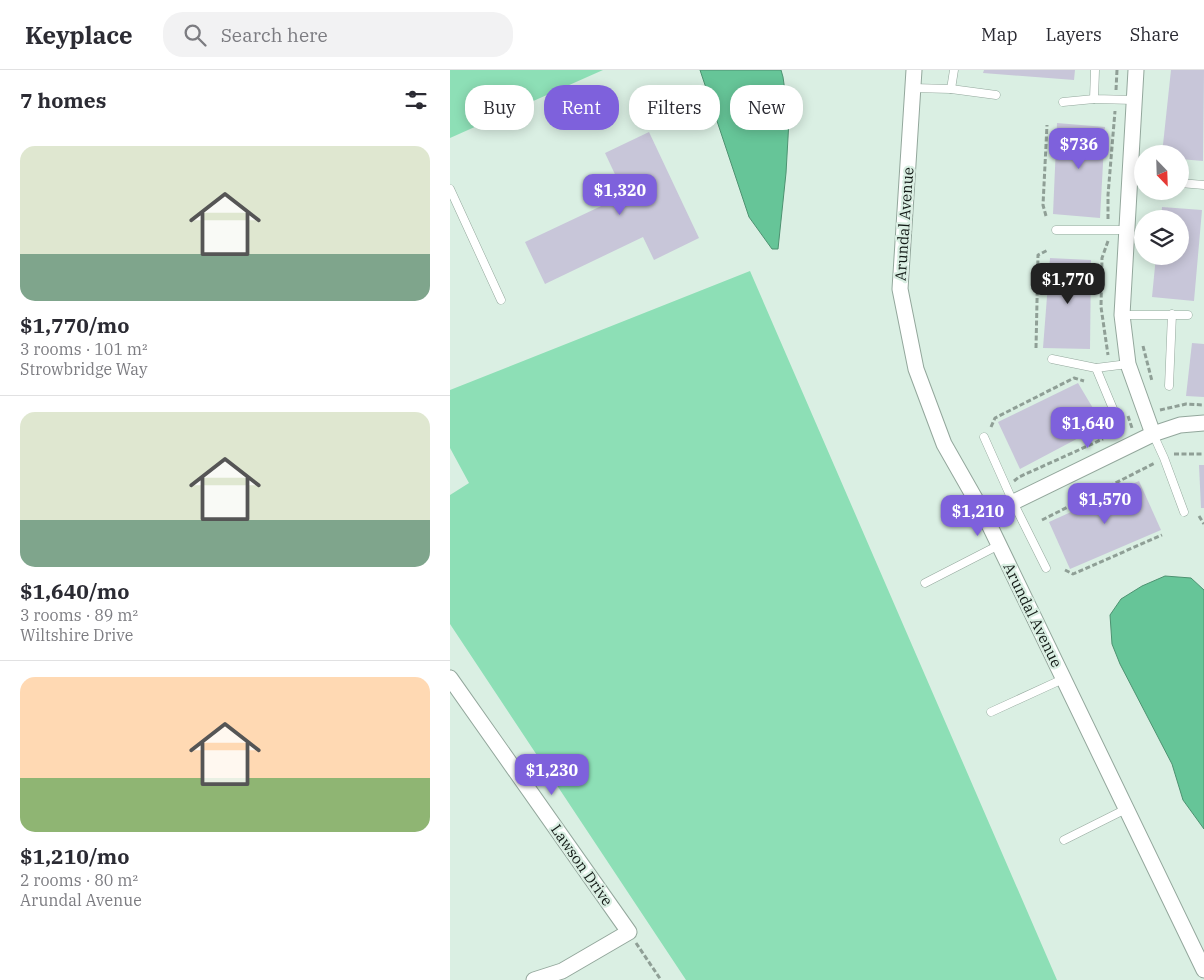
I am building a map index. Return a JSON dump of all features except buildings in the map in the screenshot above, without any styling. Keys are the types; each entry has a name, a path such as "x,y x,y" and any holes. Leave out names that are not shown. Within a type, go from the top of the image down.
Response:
{"street":[{"name":"Arundal Avenue","path":"914,70 900,289 919,379 944,444 985,516 1204,970"},
{"path":"1135,145 1134,100 1136,70"},
{"path":"1134,191 1127,230 1122,314 1128,364 1152,434"},
{"path":"985,516 1152,434 1180,425 1204,423"},
{"name":"Lawson Drive","path":"450,678 629,932"},
{"path":"534,980 562,971 629,932"}],"lane":[{"path":"951,89 954,70"},
{"path":"1094,99 1095,70"},
{"path":"913,88 951,89 996,95"},
{"path":"1063,102 1094,99 1134,100"},
{"path":"1189,184 1204,185"},
{"path":"450,188 501,300"},
{"path":"1056,230 1127,230"},
{"path":"1122,314 1188,314"},
{"path":"1168,386 1172,314"},
{"path":"1052,359 1096,368 1128,364"},
{"path":"1096,368 1116,416"},
{"path":"1152,434 1164,458 1184,512"},
{"path":"984,437 1013,502 1046,568"},
{"path":"926,583 999,545"},
{"path":"991,712 1064,679"},
{"path":"1064,840 1126,809"}],"path":[{"path":"1111,366 1105,341 1101,307 1102,258 1108,241 1108,195 1117,70"},
{"path":"1046,216 1043,205 1047,125"},
{"path":"1036,348 1038,255 1048,250"},
{"path":"991,427 995,418 1074,378 1084,382"},
{"path":"1125,431 1133,428 1126,410"},
{"path":"1012,483 1019,477 1109,437"},
{"path":"1042,520 1170,455 1204,454"},
{"path":"1199,516 1204,524"},
{"path":"1065,570 1073,574 1162,534"},
{"path":"629,932 660,980"}],"shaded area":[{"path":"450,70 603,70 569,85 544,85 544,96 534,101 534,85 465,85 465,130 468,130 450,138"},
{"path":"700,70 781,70 784,85 730,85 730,130 788,130 778,249 772,249 749,217 720,130 720,85 705,85"},
{"path":"750,271 1057,980 686,980 450,624 450,495 469,483 450,448 450,390"},
{"path":"1165,576 1191,578 1204,590 1204,829 1183,800 1172,764 1120,664 1112,644 1110,615 1121,599 1142,586"}]}
